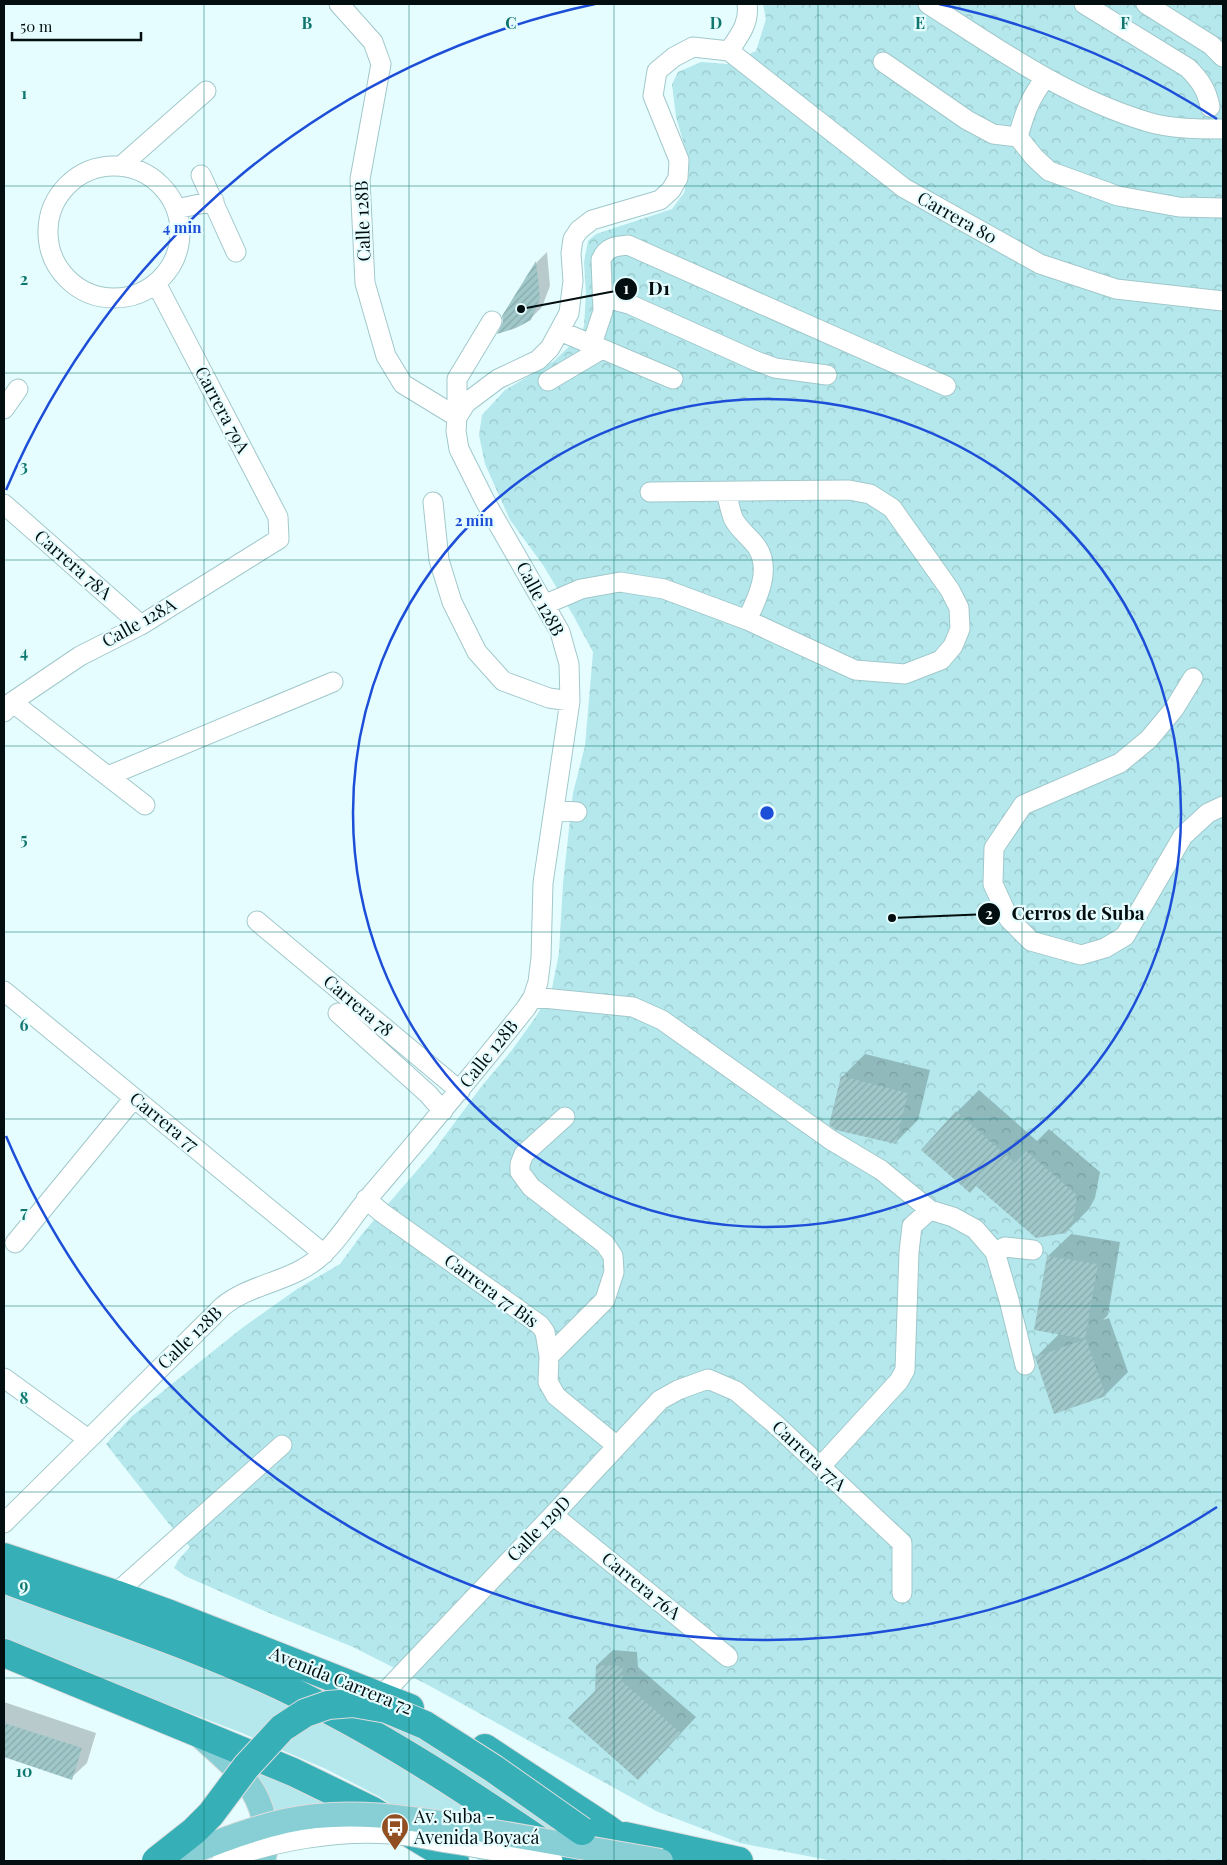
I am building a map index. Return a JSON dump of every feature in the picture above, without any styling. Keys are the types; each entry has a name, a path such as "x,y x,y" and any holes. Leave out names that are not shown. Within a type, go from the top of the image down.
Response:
{"highway":[{"name":"Avenida Carrera 72","path":"4,1557 115,1594 382,1695 441,1722 522,1771 595,1830 651,1861"},
{"name":"Avenida Carrera 72","path":"4,1579 194,1650 303,1697 375,1736 460,1787 570,1861"},
{"path":"4,1653 315,1782 371,1810 455,1861"},
{"path":"156,1861 194,1831 211,1814 246,1767 282,1728 305,1713 328,1705 353,1703 387,1709 425,1725 595,1830 631,1861"},
{"path":"595,1830 739,1861"}],"main road":[{"path":"197,1733 246,1780 264,1821 266,1833 265,1859"},
{"path":"167,1861 224,1840 286,1821 323,1815 352,1815 393,1816 661,1861"}],"street":[{"name":"Calle 128B","path":"4,1523 232,1298 289,1277 306,1268 324,1254 366,1200 460,1091 526,1008 533,997 538,982 541,958 543,883 570,701 569,664 560,632 546,604 485,502 459,449 456,431 457,417 403,384 386,356 365,283 360,179 381,64 374,42 339,4"},
{"path":"457,417 466,403 498,379 538,360 550,348 569,313 573,281 571,253 573,239 579,230 592,220 660,200 671,190 678,178 679,160 653,96 657,71 693,47 729,51 744,28 749,14 748,4"},
{"path":"928,4 1045,79 1093,101 1149,123 1197,129 1223,129"},
{"path":"1084,4 1188,68 1202,82 1208,94 1217,104 1197,114 1197,129"},
{"path":"1146,4 1211,45 1223,56"},
{"name":"Carrera 80","path":"729,51 904,188 1040,264 1116,289 1223,302"},
{"path":"883,62 968,120 993,134 1018,137 1034,157 1049,171 1118,196 1179,207 1223,208"},
{"path":"1018,137 1024,112 1034,92 1045,79"},
{"path":"121,166 206,91"},
{"path":"121,166 139,170 155,180 168,193 176,210 180,229 178,250 170,268 156,283 138,294 117,299 95,296 75,286 60,271 50,252 48,230 52,208 63,189 79,175 99,167 121,166"},
{"path":"201,175 236,252"},
{"path":"176,210 214,201"},
{"path":"548,381 597,346 603,311 601,260 604,252 614,246 628,245 946,386"},
{"name":"Carrera 79A","path":"156,283 278,517 279,539"},
{"path":"602,297 629,304 756,362 789,371 827,375"},
{"path":"457,417 457,379 492,320"},
{"path":"560,331 673,379"},
{"path":"4,409 18,389"},
{"path":"546,604 581,589 620,582 664,589 747,620 855,670 905,674 941,660 953,646 960,630 959,608 950,590 892,508 870,494 849,490 650,492"},
{"path":"726,492 733,519 758,548 763,563 764,573 759,593 747,620"},
{"path":"433,502 439,560 452,602 477,652 504,682 549,698 570,701"},
{"name":"Carrera 78A","path":"4,504 141,625"},
{"name":"Calle 128A","path":"8,707 80,656 141,625 279,539"},
{"path":"1193,678 1174,709 1149,739 1120,763 1023,805 994,848 993,884 1009,919 1031,942 1081,955 1105,948 1125,936 1183,836 1208,813 1223,806"},
{"path":"108,776 333,682"},
{"path":"8,707 108,776 145,805"},
{"path":"554,810 577,812"},
{"name":"Carrera 78","path":"257,921 460,1091"},
{"name":"Carrera 77","path":"4,991 324,1254"},
{"path":"533,997 633,1007 662,1020 831,1140 881,1170 930,1210 953,1217 975,1229 995,1252 1025,1365"},
{"path":"338,1013 428,1094 443,1111"},
{"path":"15,1243 134,1098"},
{"path":"549,1356 605,1300 614,1272 612,1256 605,1244 531,1186 520,1172 520,1164 524,1154 565,1117"},
{"name":"Carrera 77 Bis","path":"366,1200 540,1325 545,1332 549,1356 548,1382 556,1396 617,1446"},
{"path":"821,1466 899,1381 905,1370 909,1252 912,1226 930,1210"},
{"path":"995,1252 1006,1246 1033,1250"},
{"path":"4,1378 88,1439"},
{"name":"Carrera 77A","path":"708,1379 736,1391 821,1466 902,1543 902,1593"},
{"name":"Calle 129D","path":"382,1695 660,1400 678,1390 708,1379"},
{"path":"115,1594 282,1444"},
{"name":"Carrera 76A","path":"553,1515 728,1657"},
{"path":"222,1861 238,1855 296,1841 340,1834 391,1834 553,1861"}],"green space":[{"path":"763,4 1223,4 1223,1861 833,1861 740,1843 656,1811 428,1685 353,1647 185,1576 174,1568 190,1547 169,1524 106,1444 132,1416 242,1328 297,1289 340,1264 362,1234 433,1152 481,1087 512,1050 537,1015 552,988 559,953 563,883 573,793 585,746 593,652 543,565 510,520 485,464 479,435 482,415 505,390 554,361 580,336 584,326 586,293 584,262 588,241 596,234 672,209 684,193 689,172 686,151 676,117 672,84 678,72 701,62 727,64 756,51 766,19"},
{"path":"34,1574 353,1693 424,1732 609,1861 586,1861 514,1813"},
{"path":"4,1588 197,1662 349,1733 467,1805 550,1861 480,1861 378,1796 326,1769 242,1733 38,1655 4,1639"},
{"path":"253,1771 303,1790 330,1805 300,1806 275,1811 271,1799"}],"building":[{"path":"536,261 540,298 531,320 516,328 497,334 503,322 502,316"},
{"path":"841,1076 908,1093 896,1144 836,1130 829,1125"},
{"path":"956,1111 1015,1163 1026,1151 1077,1195 1073,1222 1066,1233 1036,1238 976,1186 970,1193 921,1150"},
{"path":"1047,1256 1098,1264 1085,1339 1034,1330"},
{"path":"1086,1339 1106,1396 1054,1414 1035,1357"},
{"path":"596,1665 622,1666 623,1682 681,1733 638,1780 568,1718 595,1691"},
{"path":"4,1723 82,1748 72,1780 4,1757"}],"place":[{"name":"D1","path":"521,309"},
{"name":"Cerros de Suba","path":"892,918"},
{"name":"Av. Suba - Avenida Boyacá","path":"395,1851"}]}
